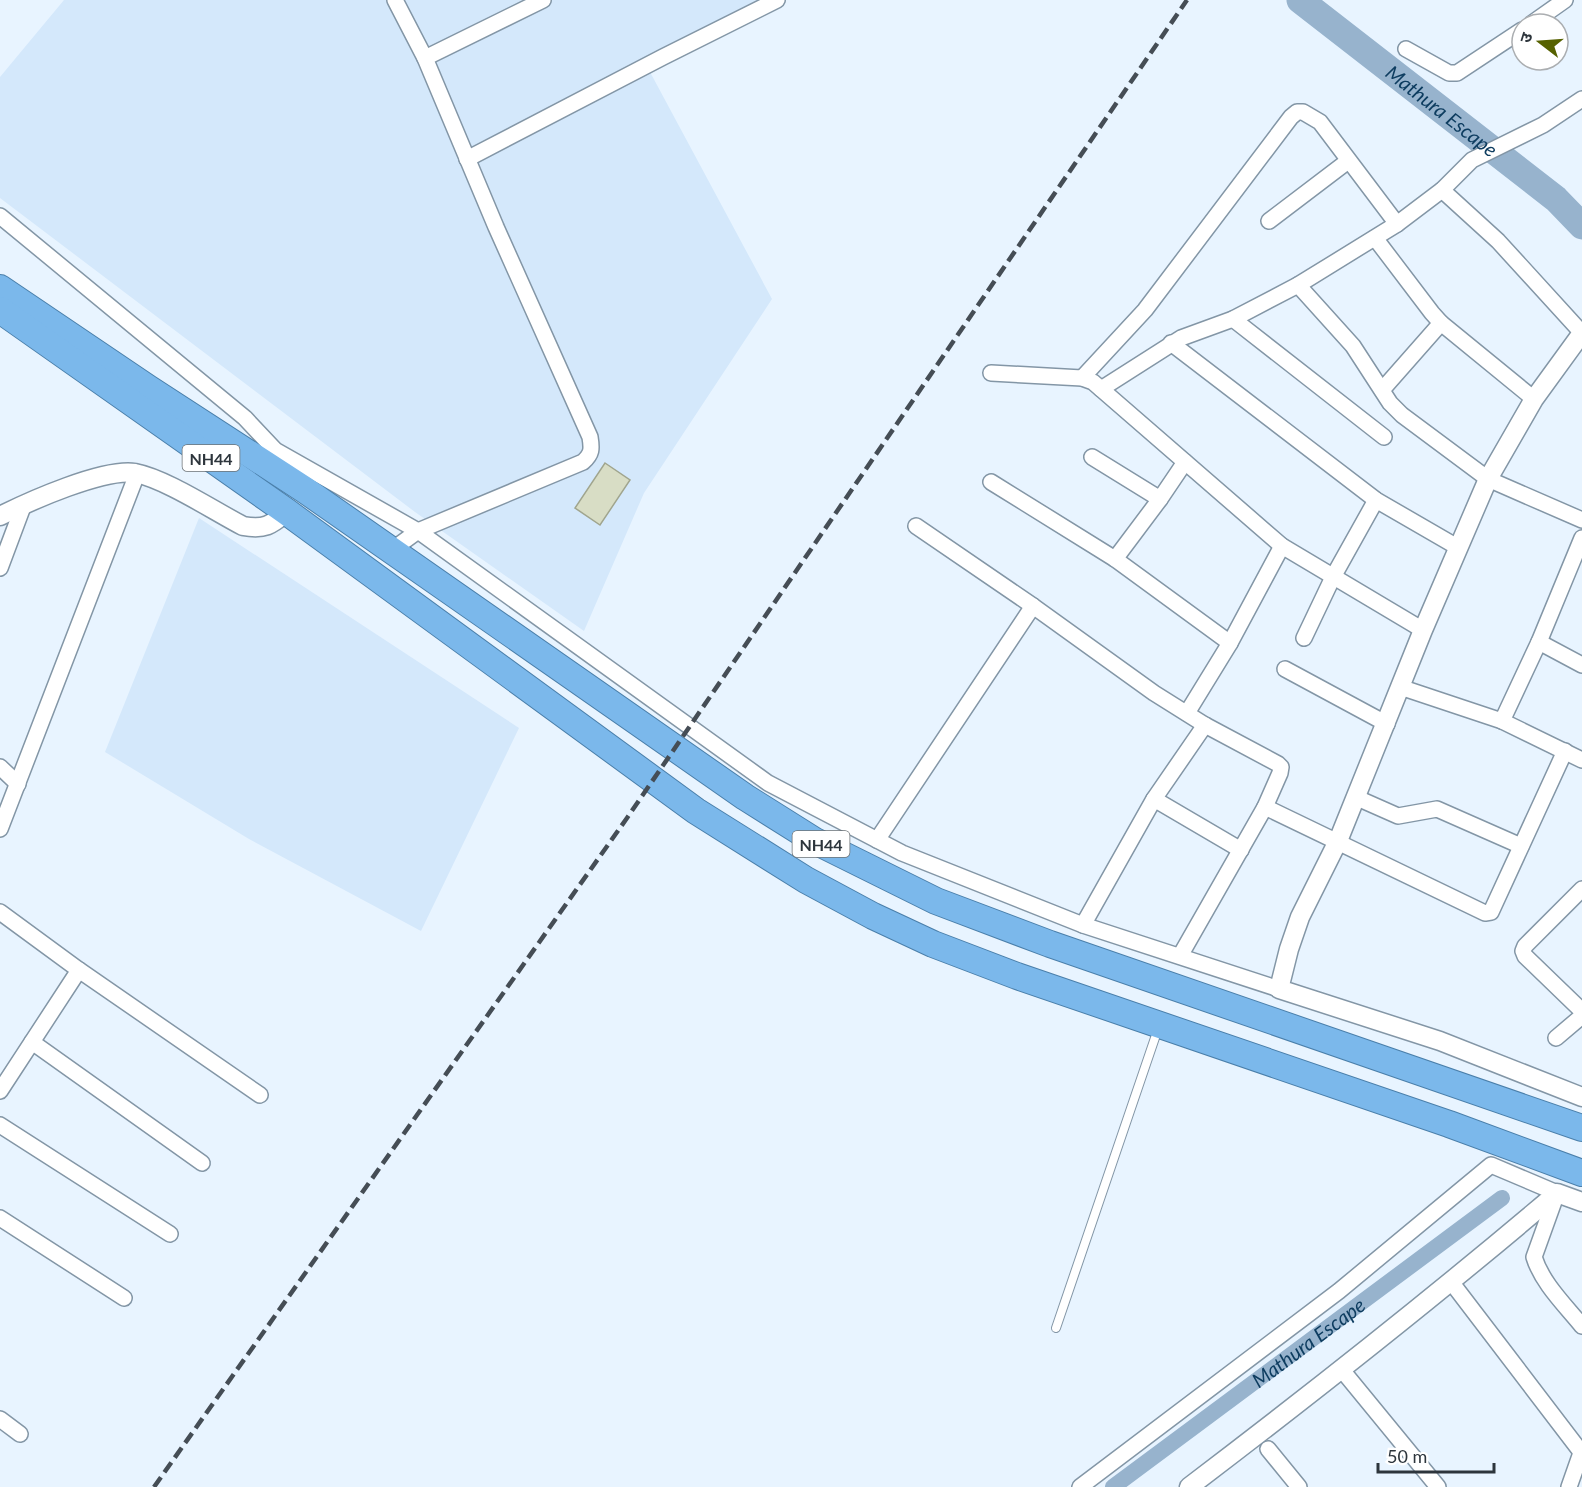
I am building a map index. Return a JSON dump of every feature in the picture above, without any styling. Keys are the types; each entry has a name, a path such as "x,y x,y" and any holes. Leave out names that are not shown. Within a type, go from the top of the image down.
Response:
{"highway":[{"name":"NH44","path":"0,288 287,512 696,811 806,880 873,916 933,944 1017,976 1459,1128 1582,1173"},
{"name":"NH44","path":"0,310 141,396 306,490 745,798 815,841 936,901 1050,944 1582,1128"}],"street":[{"path":"392,550 418,531 583,462 590,456 592,448 590,437 467,159 425,58 395,0"},
{"path":"425,58 543,0"},
{"path":"467,159 777,0"},
{"path":"1548,12 1565,0"},
{"path":"1406,49 1449,73 1457,73 1510,38"},
{"path":"1101,389 1171,343 1233,319 1298,285 1397,224 1442,190 1472,160 1543,125 1582,99"},
{"path":"1082,378 1156,297 1257,161 1297,112 1303,112 1320,122 1397,224"},
{"path":"1269,221 1348,161"},
{"path":"1279,989 1282,972 1300,917 1338,841 1423,630 1488,479 1534,399 1582,333 1498,241 1442,190"},
{"path":"0,216 245,418 275,450 418,531 768,783 902,853 1083,925 1440,1041 1582,1097"},
{"path":"1375,238 1441,323 1534,399"},
{"path":"1298,285 1353,346 1390,403 1402,415 1488,479 1582,520"},
{"path":"1233,319 1384,437"},
{"path":"1382,390 1441,323"},
{"path":"1171,343 1376,500 1458,548"},
{"path":"991,373 1082,378 1093,382 1282,546 1423,630"},
{"path":"1092,457 1160,498"},
{"path":"1115,559 1185,462"},
{"path":"0,516 24,504 104,475 123,472 164,483 243,526 257,528 270,525 287,512"},
{"path":"0,829 137,474"},
{"path":"991,482 1115,559 1230,642"},
{"path":"1304,638 1333,577 1376,500"},
{"path":"0,568 24,504"},
{"path":"916,526 1154,693 1205,725 1281,767 1265,807 1180,956"},
{"path":"1502,721 1539,642 1582,538"},
{"path":"1187,713 1230,642 1282,546"},
{"path":"877,840 1033,606"},
{"path":"1539,642 1582,665"},
{"path":"1285,669 1387,724"},
{"path":"1400,687 1502,721 1582,760"},
{"path":"1083,925 1154,799 1205,725"},
{"path":"1265,807 1485,913 1491,912 1565,751"},
{"path":"0,766 18,784"},
{"path":"1355,797 1398,816 1437,809 1521,846"},
{"path":"1154,799 1241,850"},
{"path":"1582,889 1525,946 1523,951 1525,956 1582,1011"},
{"path":"1,917 260,1095"},
{"path":"0,1091 79,970"},
{"path":"1556,1038 1582,1016"},
{"path":"32,1042 202,1163"},
{"path":"0,1125 170,1234"},
{"path":"1080,1487 1339,1291 1491,1165 1582,1202"},
{"path":"1189,1487 1342,1371 1452,1283 1557,1193"},
{"path":"1557,1193 1534,1257 1537,1266 1553,1290 1582,1326"},
{"path":"0,1218 124,1298"},
{"path":"1452,1283 1582,1451 1569,1487"},
{"path":"1342,1371 1438,1487"},
{"path":"0,1419 20,1434"},
{"path":"1268,1449 1299,1487"}],"lane":[{"path":"1056,1328 1160,1025"}],"shaded area":[{"path":"64,0 773,0 650,72 772,299 644,493 584,631 415,512 0,198 0,77"},
{"path":"199,518 519,728 421,931 249,839 105,752"}],"building":[{"path":"605,463 630,480 600,525 575,508"}],"waterway":[{"name":"Mathura Escape","path":"1300,0 1556,199 1582,226"},
{"name":"Mathura Escape","path":"1113,1487 1502,1198"}],"railway":[{"path":"154,1487 627,818 1187,0"}]}
